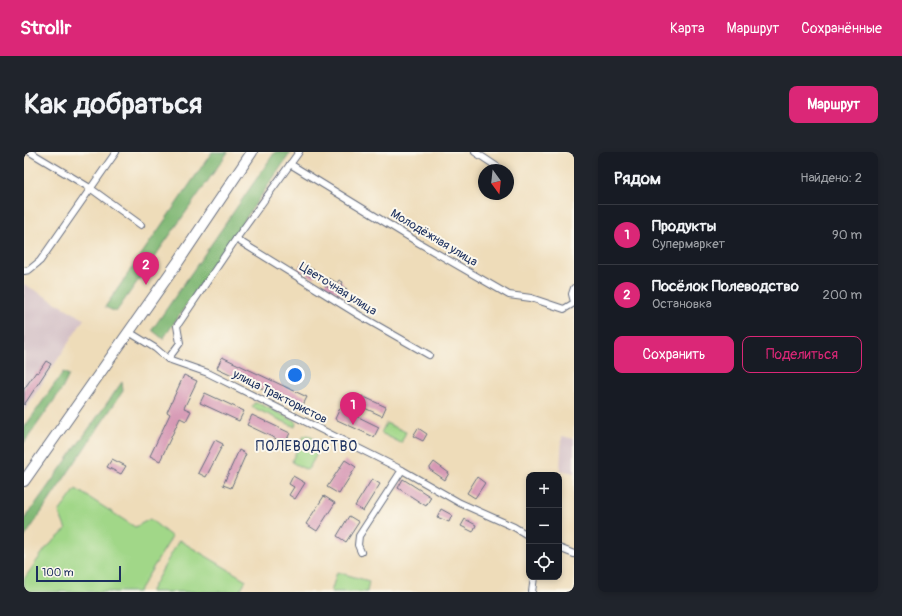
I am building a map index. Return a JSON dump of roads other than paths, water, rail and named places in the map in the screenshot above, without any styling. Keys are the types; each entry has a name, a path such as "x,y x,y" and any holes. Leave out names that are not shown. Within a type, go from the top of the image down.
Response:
{"main road":[{"path":"24,481 178,262 252,152"}],"street":[{"path":"30,152 90,188 141,225"},
{"path":"24,271 29,270 40,261 116,152"},
{"path":"168,359 180,342 177,326 236,239 299,152"},
{"path":"474,152 493,164"},
{"name":"Молодёжная улица","path":"290,164 419,243 509,295 531,298 564,309 574,303"},
{"name":"Цветочная улица","path":"236,239 359,315 429,355"},
{"path":"574,288 572,294 574,303"},
{"name":"улица Трактористов","path":"129,332 155,348 168,359 208,373 402,470 460,503 514,527 526,534"},
{"path":"361,552 358,545 359,536 402,470"},
{"path":"562,549 574,554"},
{"path":"532,592 534,580"}],"place":[{"name":"Посёлок Полеводство","path":"146,285"},
{"name":"Продукты","path":"353,425"}],"district":[{"name":"ПОЛЕВОДСТВО","path":"307,446"}]}
